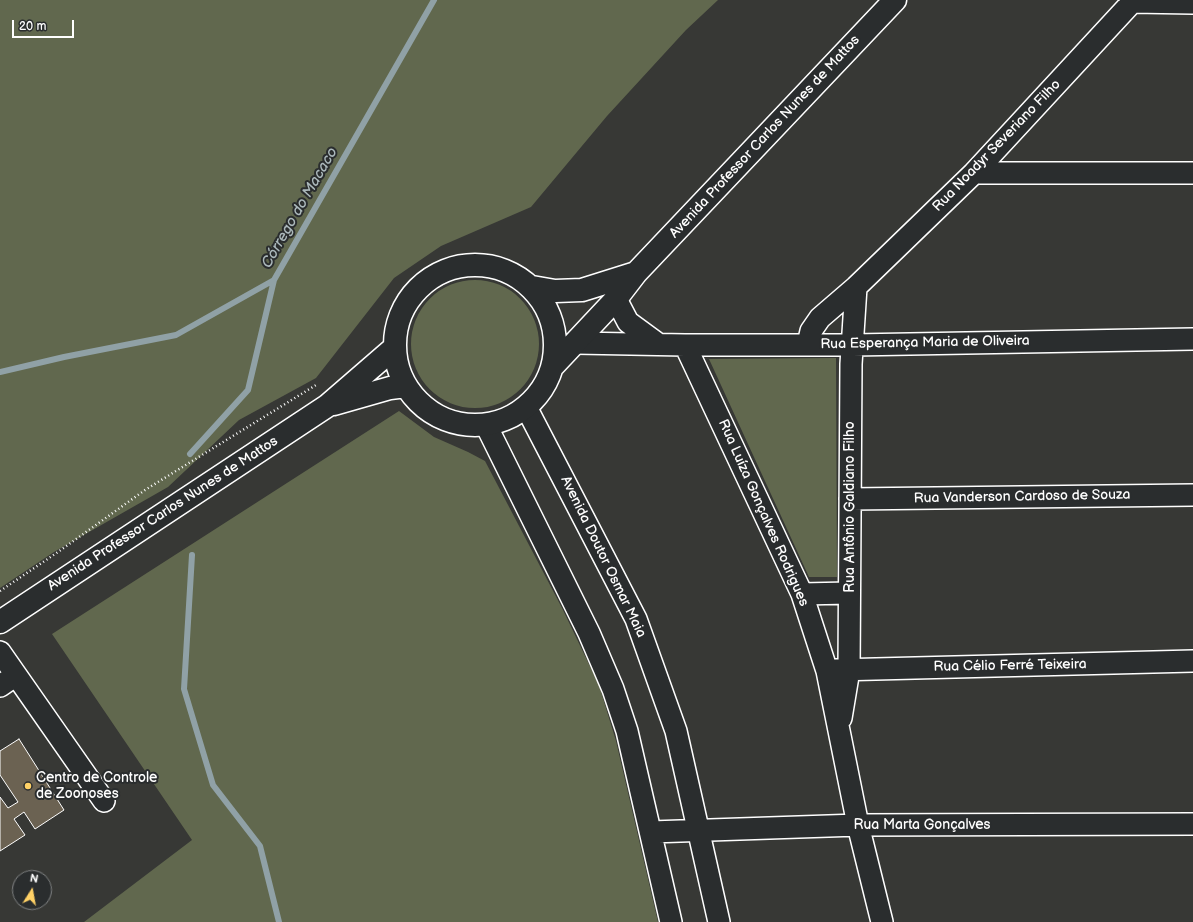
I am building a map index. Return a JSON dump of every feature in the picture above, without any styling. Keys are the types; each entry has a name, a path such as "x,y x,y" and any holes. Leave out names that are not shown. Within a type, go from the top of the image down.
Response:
{"main road":[{"name":"Avenida Professor Carlos Nunes de Mattos","path":"554,365 616,299 636,273 895,0"},
{"path":"483,264 510,271 532,287 549,310 556,337 554,365 544,388 526,407 508,419 486,425 455,423 427,410 406,386 398,368 394,348 398,320 410,296 431,278 456,266 483,264"},
{"name":"Avenida Professor Carlos Nunes de Mattos","path":"532,287 555,290 582,290 636,273"},
{"name":"Avenida Professor Carlos Nunes de Mattos","path":"0,622 327,406 394,348"},
{"name":"Avenida Professor Carlos Nunes de Mattos","path":"327,406 390,388 406,386"}],"street":[{"path":"1132,1 1193,3"},
{"name":"Rua Noadyr Severiano Filho","path":"808,344 811,331 820,318 856,287 974,173 1132,1"},
{"path":"974,173 1193,173"},
{"path":"853,345 856,287"},
{"path":"616,299 628,322 658,344"},
{"name":"Rua Esperança Maria de Oliveira","path":"576,343 685,345 853,345 1193,339"},
{"name":"Rua Luíza Gonçalves Rodrigues","path":"685,345 802,594 827,671 858,825 882,922"},
{"name":"Rua Antônio Galdiano Filho","path":"849,670 851,364 853,345"},
{"name":"Avenida Doutor Osmar Maia","path":"526,407 636,619 676,731 719,922"},
{"path":"486,425 589,633 613,689 627,731 671,922"},
{"name":"Rua Vanderson Cardoso de Souza","path":"850,499 1193,496"},
{"path":"802,594 849,593"},
{"path":"0,652 8,680 104,801"},
{"name":"Rua Célio Ferré Teixeira","path":"827,671 1193,661"},
{"name":"Rua Luíza Gonçalves Rodrigues","path":"839,733 849,670"},
{"name":"Rua Marta Gonçalves","path":"651,832 698,832 858,825 1193,824"}],"path":[{"path":"0,591 145,490 320,382"}],"green space":[{"path":"0,0 718,0 686,30 607,116 531,207 441,246 394,278 316,378 239,420 168,487 54,552 0,588"},
{"path":"475,280 487,281 499,285 520,299 534,320 538,332 538,356 534,368 520,389 499,403 487,407 475,408 463,407 451,403 430,389 416,368 412,356 411,344 412,332 416,320 430,299 451,285 463,281"},
{"path":"836,358 837,577 809,577 709,359"},
{"path":"399,411 434,437 485,461 562,608 599,685 616,741 658,922 84,922 192,840 52,634"}],"building":[{"name":"Centro de Controle de Zoonoses","path":"19,739 64,810 35,829 24,812 14,819 25,835 0,851 0,797 8,808 18,802 0,775 0,751"}],"waterway":[{"name":"Córrego do Macaco","path":"0,372 64,357 176,335 274,280 434,0"},
{"path":"190,454 248,390 274,280"},
{"path":"192,555 184,689 213,785 260,846 279,922"}],"place":[{"name":"Centro de Controle de Zoonoses","path":"28,786"}]}
